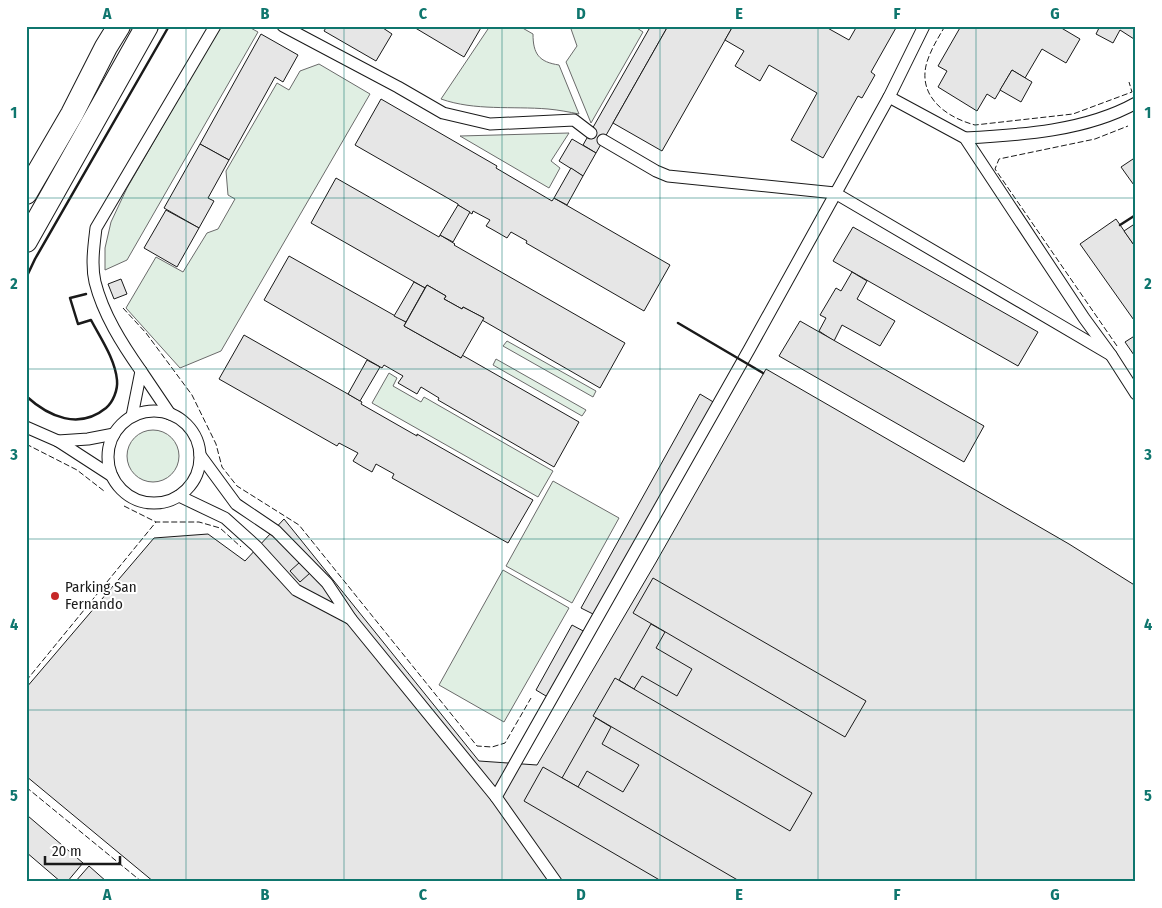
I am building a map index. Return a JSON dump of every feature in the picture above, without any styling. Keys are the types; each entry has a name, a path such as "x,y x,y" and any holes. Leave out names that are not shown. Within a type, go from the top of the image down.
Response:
{"street":[{"path":"26,193 72,114 119,26"},
{"path":"26,242 147,26"},
{"path":"26,217 56,166 72,114"}],"lane":[{"path":"170,414 121,342 103,304 95,281 93,260 96,228 215,26"},
{"path":"283,26 398,86 443,113 490,124 574,120 591,133"},
{"path":"496,797 750,348 889,96 924,26"},
{"path":"889,96 966,138 1136,394"},
{"path":"966,138 1005,136 1083,125 1136,103"},
{"path":"604,140 656,171 668,176 835,194 1111,354"},
{"path":"132,416 141,371"},
{"path":"200,455 198,470 191,485 180,496 165,502 149,503 134,499 121,490 112,476 108,461 110,445 114,434 132,416 154,411 170,414 183,422 194,434 200,455 236,504 276,531 327,583 351,619 496,797 556,882"},
{"path":"26,427 58,441 112,476"},
{"path":"58,441 88,439 114,434"},
{"path":"180,496 225,518 256,546 296,590 351,619"}],"green space":[{"path":"221,26 247,26 258,32 127,260 105,270 105,248 111,222 127,188"},
{"path":"490,26 519,26 533,34 534,47 538,56 546,62 559,65 579,114 548,109 467,105 441,99"},
{"path":"570,26 638,26 637,28 643,32 591,123 566,62 577,46"},
{"path":"319,64 370,94 221,351 180,368 126,308 156,257 183,272 207,233 218,229 235,199 228,195 226,171 277,83 289,90 300,71"},
{"path":"569,133 551,161 560,168 549,188 460,136"},
{"path":"507,341 596,391 593,397 503,346"},
{"path":"496,359 586,410 582,416 493,365"},
{"path":"389,373 397,378 393,386 421,402 424,397 553,471 538,497 372,403"},
{"path":"153,430 163,432 171,438 177,446 179,456 177,466 171,474 163,480 153,482 143,480 135,474 129,466 127,456 129,446 135,438 143,432"},
{"path":"553,481 619,518 572,603 506,566"},
{"path":"503,570 569,608 504,722 439,685"}],"building":[{"path":"327,26 380,26 392,34 376,61 324,31"},
{"path":"412,26 482,26 464,57"},
{"path":"645,26 668,26 596,153 583,145 649,29"},
{"path":"668,26 733,26 662,151 613,123"},
{"path":"733,26 824,26 849,40 857,26 897,26 871,72 875,75 862,98 858,96 823,158 791,140 817,93 769,65 760,81 735,66 744,51 725,40"},
{"path":"961,26 1058,26 1080,39 1066,63 1042,49 1025,78 1012,70 995,99 987,94 977,111 938,87 947,71 938,66"},
{"path":"1100,26 1136,26 1136,36 1134,39 1120,30 1113,43 1096,34"},
{"path":"261,34 298,55 283,82 275,77 229,160 200,144"},
{"path":"1012,70 1032,82 1021,102 1000,90"},
{"path":"381,99 497,166 496,168 552,201 554,198 670,265 644,311 526,243 527,241 511,232 507,238 486,226 490,220 473,211 472,214 458,204 355,145"},
{"path":"572,139 596,153 583,176 559,161"},
{"path":"200,144 229,160 208,198 214,201 199,228 164,208"},
{"path":"1136,157 1136,188 1121,167"},
{"path":"571,168 583,176 567,205 554,198"},
{"path":"336,178 439,237 440,235 454,245 625,343 600,388 482,320 484,318 444,299 446,296 427,285 425,288 311,223"},
{"path":"458,205 470,212 453,242 440,235"},
{"path":"166,210 199,228 177,267 144,248"},
{"path":"1116,219 1136,248 1136,323 1080,244"},
{"path":"1136,223 1136,248 1124,231"},
{"path":"853,227 1038,332 1018,366 833,261"},
{"path":"289,256 406,322 404,326 461,358 462,355 579,422 554,467 438,400 439,398 421,387 417,394 398,383 403,376 384,365 382,368 264,300"},
{"path":"852,272 867,281 857,299 895,321 880,346 842,325 834,341 819,331 826,318 820,315 836,288 841,291"},
{"path":"121,279 127,294 114,299 108,284"},
{"path":"414,282 425,288 406,322 394,316"},
{"path":"427,285 446,296 444,299 484,318 461,358 404,326"},
{"path":"800,321 984,426 964,462 779,356"},
{"path":"244,335 362,402 361,404 417,436 417,434 533,500 508,543 392,478 394,474 376,464 372,472 363,467 353,461 358,453 339,443 337,446 219,379"},
{"path":"1136,335 1136,358 1125,342"},
{"path":"367,360 380,367 360,401 348,394"},
{"path":"766,369 1069,544 1136,586 1136,882 154,882 26,776 26,688 154,538 208,534 245,561 284,519 479,761 537,765 655,564"},
{"path":"700,394 715,403 597,616 581,608"},
{"path":"300,562 310,573 300,582 290,571"},
{"path":"653,578 866,701 845,737 633,613"},
{"path":"651,624 665,632 656,648 692,669 677,696 642,676 634,689 619,680"},
{"path":"572,625 587,633 551,699 536,690"},
{"path":"615,678 812,793 790,831 593,716"},
{"path":"596,718 611,727 602,744 639,765 623,792 587,771 578,787 562,778"},
{"path":"543,767 741,882 663,882 524,801"},
{"path":"28,816 83,863 67,882 61,882 26,852 26,819"},
{"path":"89,866 107,882 75,882"}],"fence":[{"path":"945,26 932,50 926,67 925,79 928,90 933,100 941,108 951,115 975,125 1073,114 1132,92 1129,82"},
{"path":"1117,346 995,169 999,159 1095,139 1128,126"},
{"path":"123,308 146,333 192,395 216,444 222,467 237,486 299,525 477,746 492,747 505,743 531,698"},
{"path":"26,444 77,470 104,491"},
{"path":"124,506 156,522 199,522 220,528 241,547"},
{"path":"26,681 156,522"},
{"path":"26,787 142,882"}],"wall":[{"path":"26,278 35,259 169,26"},
{"path":"1120,225 1134,216"},
{"path":"26,396 54,415 75,419 96,415 106,408 113,399 117,388 117,380 111,357 91,320 78,324 70,298 86,294"},
{"path":"678,323 763,373"}],"place":[{"name":"Parking San Fernando","path":"55,596"}]}
